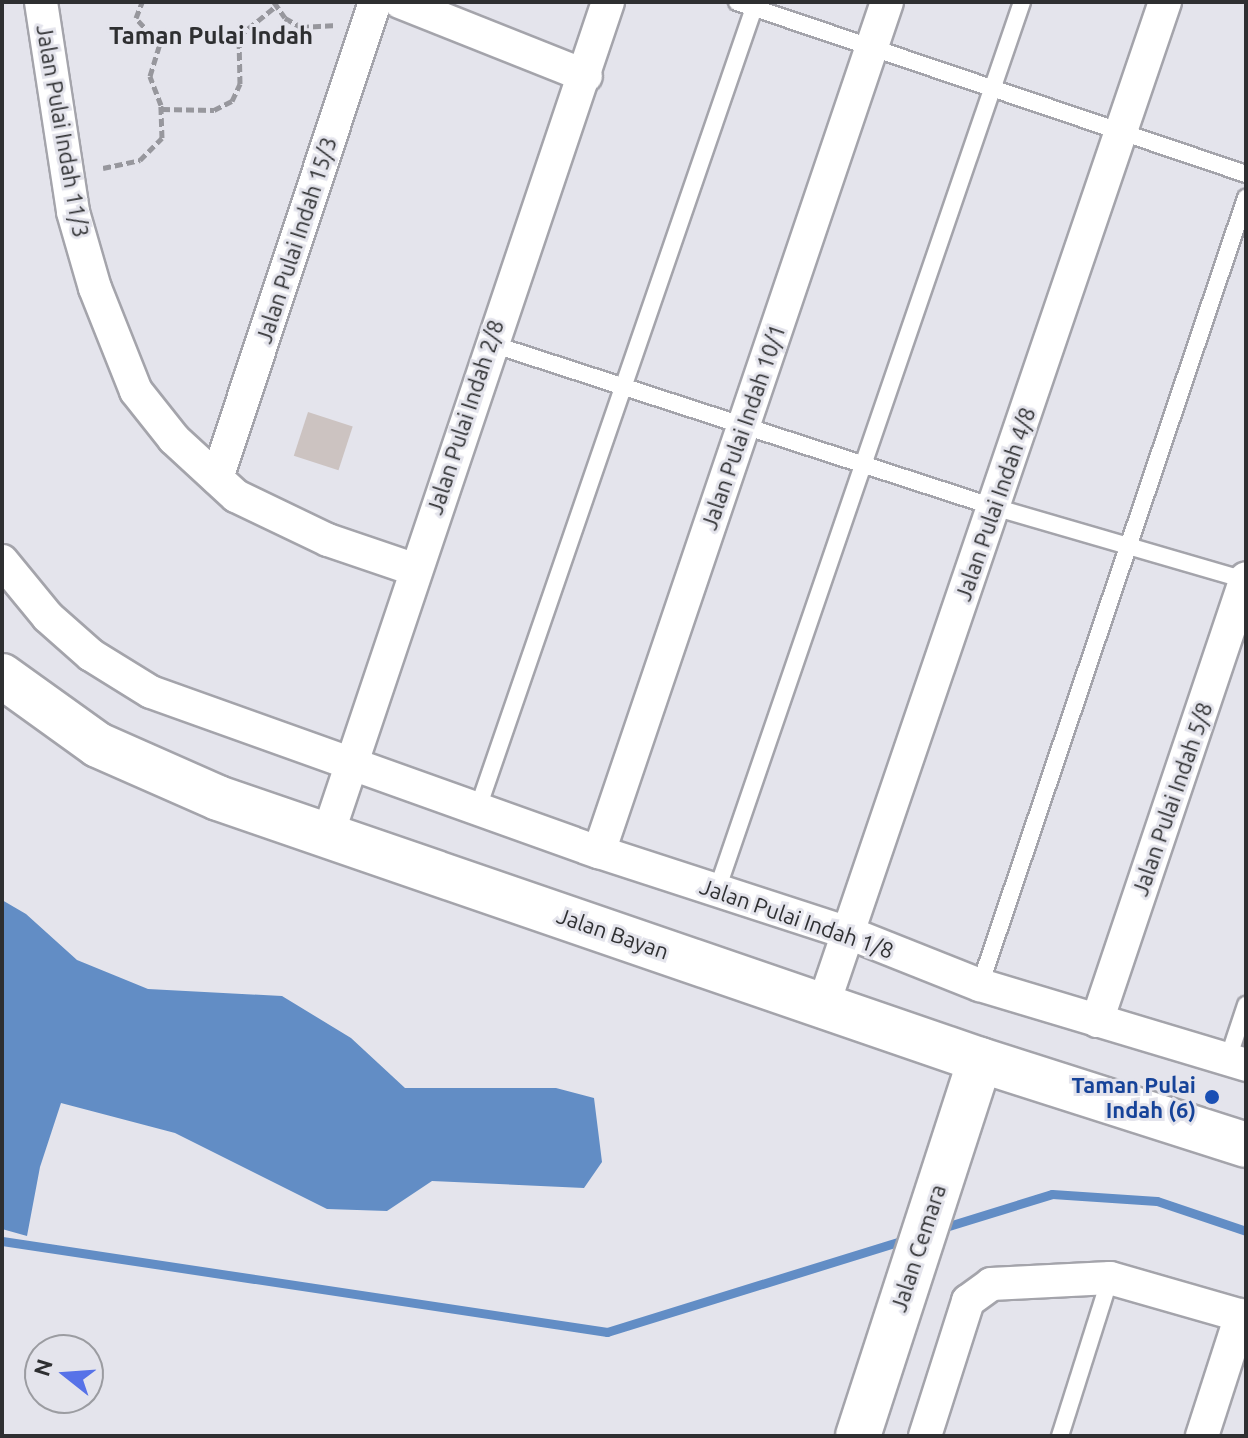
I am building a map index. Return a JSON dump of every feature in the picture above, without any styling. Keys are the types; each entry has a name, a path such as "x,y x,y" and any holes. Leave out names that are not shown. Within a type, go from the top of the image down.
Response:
{"street":[{"name":"Jalan Pulai Indah 11/3","path":"41,2 73,212 95,288 136,391 174,439 217,478 277,518 416,570"},
{"name":"Jalan Pulai Indah 15/3","path":"217,478 375,2"},
{"path":"400,2 586,76"},
{"name":"Jalan Pulai Indah 2/8","path":"328,834 489,343 586,76 608,2"},
{"name":"Jalan Pulai Indah 10/1","path":"599,852 887,2"},
{"name":"Jalan Pulai Indah 4/8","path":"823,1006 1165,2"},
{"name":"Jalan Pulai Indah 1/8","path":"2,561 48,617 91,655 151,692 599,852 849,933 980,985 1237,1062"},
{"name":"Jalan Pulai Indah 5/8","path":"1097,1021 1246,579"},
{"name":"Jalan Bayan","path":"2,676 71,728 134,763 218,798 980,1060 1246,1145"},
{"name":"Jalan Cemara","path":"858,1436 980,1060"},
{"path":"925,1436 968,1301 979,1289 1006,1280 1110,1278 1243,1316 1202,1436"}],"lane":[{"path":"737,2 754,5 994,91 1121,129 1246,174"},
{"path":"717,890 994,91 1022,2"},
{"path":"478,808 754,5"},
{"path":"980,985 1125,545 1246,198"},
{"path":"489,343 994,507 1246,579"},
{"path":"1237,1062 1246,1005"},
{"path":"1060,1436 1110,1278"}],"path":[{"path":"103,168 126,166 156,150 163,131 161,109 150,76 160,44 136,18 142,2"},
{"path":"161,109 214,110 232,101 240,84 239,36 275,4 301,27 347,27"}],"water":[{"path":"2,900 26,914 77,960 148,989 282,996 351,1038 405,1088 556,1088 594,1098 602,1162 584,1188 432,1181 387,1211 327,1209 175,1133 61,1103 40,1167 27,1236 2,1229"}],"building":[{"path":"308,412 353,427 338,470 294,456"}],"waterway":[{"path":"939,1229 1052,1194 1157,1201 1246,1231"},
{"path":"2,1241 607,1332 910,1238"}],"place":[{"name":"Taman Pulai Indah (6)","path":"1212,1097"}],"district":[{"name":"Taman Pulai Indah","path":"211,36"}]}
